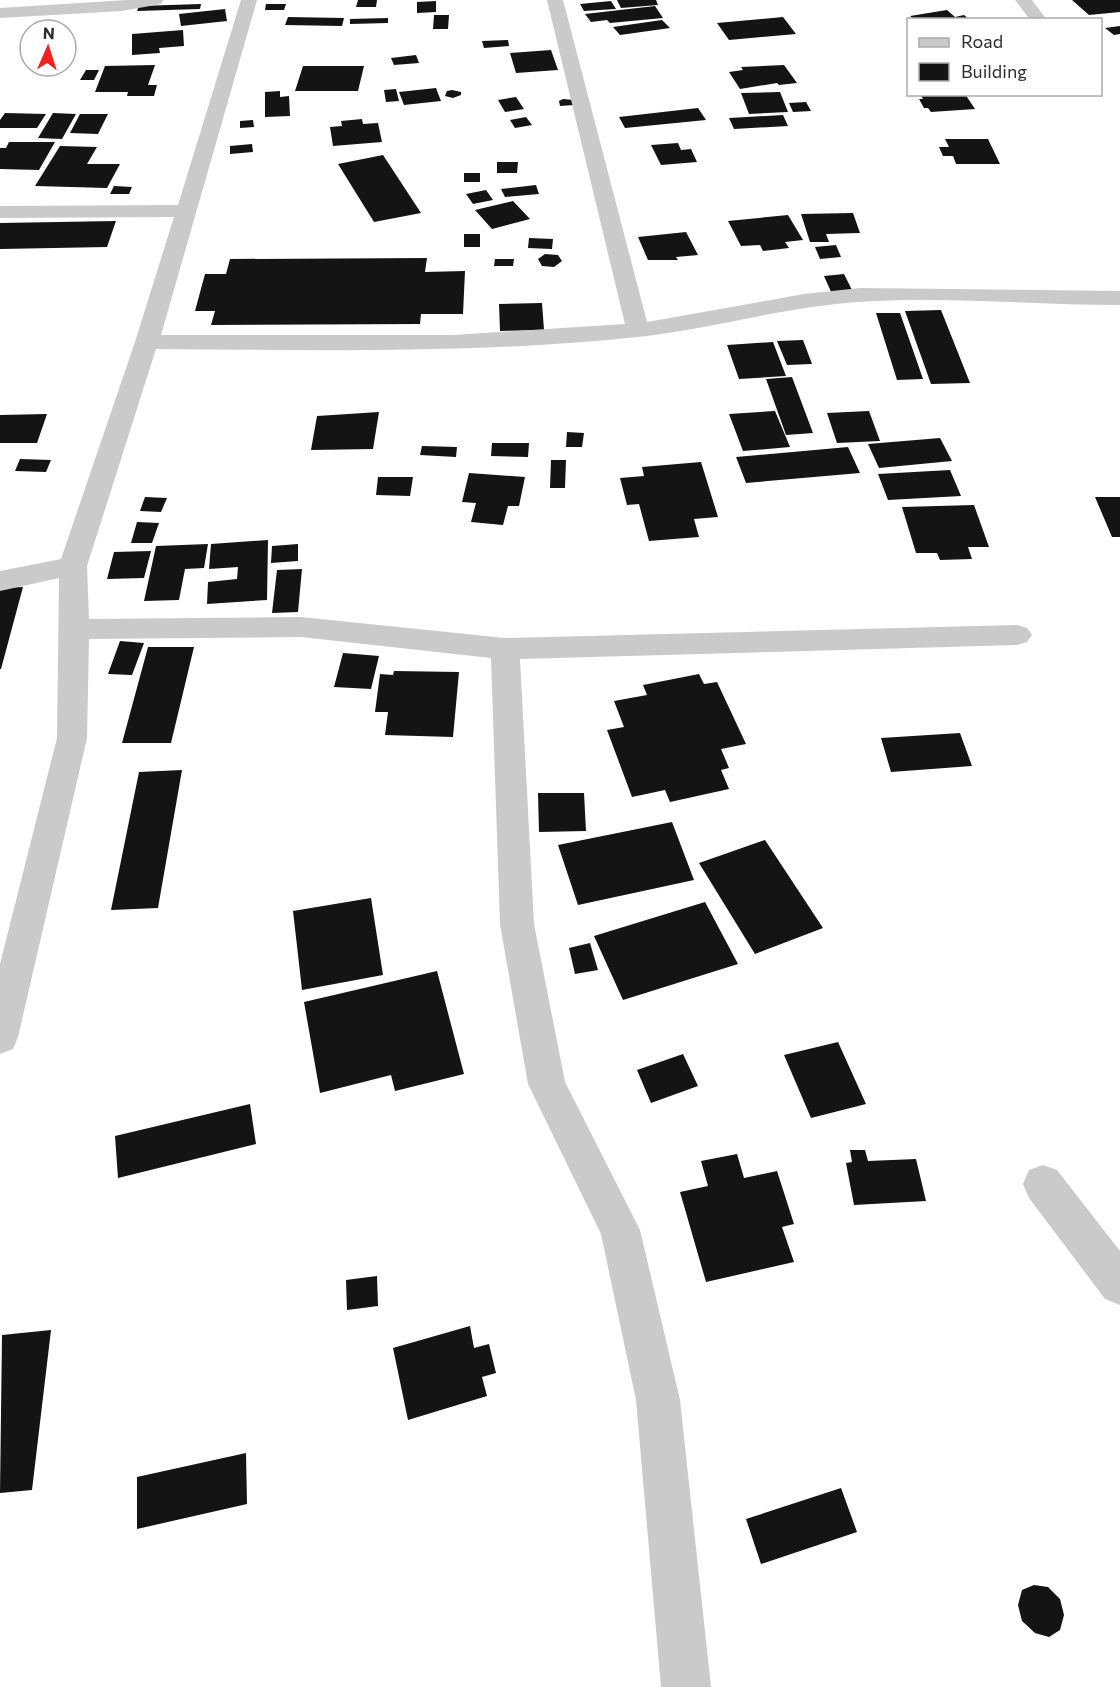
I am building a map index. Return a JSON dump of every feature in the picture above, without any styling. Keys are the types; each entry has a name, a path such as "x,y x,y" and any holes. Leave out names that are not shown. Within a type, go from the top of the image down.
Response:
{"street":[{"path":"0,13 122,6 155,0"},
{"path":"0,1037 72,738 75,629 73,566 188,211 249,0"},
{"path":"555,0 638,330"},
{"path":"1023,0 1037,18"},
{"path":"0,212 188,211"},
{"path":"147,342 391,344 557,338 638,330 856,295 943,293 1120,298"},
{"path":"0,581 73,566"},
{"path":"75,629 301,627 505,649 1017,635"},
{"path":"505,649 517,924 547,1084 620,1230 658,1401 686,1687"},
{"path":"1043,1184 1120,1284"}],"building":[{"path":"358,0 377,0 376,7 356,7"},
{"path":"617,0 656,0 658,5 621,8"},
{"path":"1072,0 1120,0 1120,12 1089,15"},
{"path":"436,1 436,12 417,13 417,2"},
{"path":"611,1 616,9 584,11 580,4"},
{"path":"201,4 200,9 137,11 139,6"},
{"path":"266,4 286,4 284,10 265,10"},
{"path":"655,6 663,18 610,23 607,20 591,22 585,14"},
{"path":"225,9 227,21 181,26 179,14"},
{"path":"947,10 955,17 964,15 968,18 912,18 910,16"},
{"path":"434,15 449,15 448,29 433,29"},
{"path":"288,17 344,18 342,26 285,25"},
{"path":"783,17 796,34 729,40 717,23"},
{"path":"388,18 388,23 350,24 350,19"},
{"path":"662,20 670,28 620,35 613,27"},
{"path":"1120,26 1120,34 1114,35 1105,28"},
{"path":"183,30 184,46 159,48 160,53 132,55 132,34"},
{"path":"508,40 509,46 484,48 482,41"},
{"path":"551,50 558,70 516,73 510,53"},
{"path":"416,55 419,63 394,65 391,58"},
{"path":"155,65 148,85 157,85 154,96 127,96 128,92 95,92 105,66"},
{"path":"784,65 797,83 779,85 777,83 740,89 729,72 743,70 741,67"},
{"path":"303,66 364,66 358,91 295,91"},
{"path":"86,70 99,70 94,80 80,80"},
{"path":"436,88 441,101 404,105 399,92"},
{"path":"396,89 399,101 386,102 384,90"},
{"path":"280,91 280,97 289,96 290,116 265,117 265,92"},
{"path":"447,91 461,92 461,95 453,98 445,96"},
{"path":"780,92 788,112 749,114 741,93"},
{"path":"921,96 966,96 975,109 931,112 928,108 924,108 919,99 923,99"},
{"path":"516,97 524,109 505,112 498,100"},
{"path":"574,100 575,105 560,106 559,101"},
{"path":"806,102 811,111 793,112 789,103"},
{"path":"698,108 706,120 625,128 619,117"},
{"path":"5,113 46,114 37,128 0,128 0,120"},
{"path":"53,113 76,114 62,139 38,138"},
{"path":"80,114 108,114 98,134 70,133"},
{"path":"783,115 788,126 734,129 729,118"},
{"path":"526,117 532,125 515,128 510,120"},
{"path":"362,119 363,124 378,123 382,142 333,146 330,127 342,126 341,121"},
{"path":"253,120 254,127 240,128 240,121"},
{"path":"945,139 988,139 1000,164 956,164 953,156 943,156 939,147 949,147"},
{"path":"9,142 55,142 39,170 0,169 0,148 6,148"},
{"path":"678,143 681,150 691,149 697,162 661,165 651,145"},
{"path":"252,144 253,152 230,154 230,146"},
{"path":"60,146 97,147 87,164 120,164 107,188 35,186"},
{"path":"383,155 421,213 374,222 338,164"},
{"path":"497,162 518,162 517,173 497,173"},
{"path":"464,173 480,173 480,182 464,182"},
{"path":"536,185 539,194 505,197 501,189"},
{"path":"114,186 132,187 129,194 110,194"},
{"path":"486,190 493,200 473,204 466,194"},
{"path":"513,201 530,219 492,229 475,210"},
{"path":"853,213 860,233 826,234 829,242 810,242 801,214"},
{"path":"788,215 803,240 785,242 789,248 763,251 760,245 741,246 728,221"},
{"path":"116,221 107,247 0,249 0,223"},
{"path":"686,232 698,255 676,257 678,260 648,260 638,237"},
{"path":"464,234 480,234 480,247 464,247"},
{"path":"529,238 553,239 552,249 528,248"},
{"path":"836,245 841,257 820,259 815,247"},
{"path":"545,254 558,255 562,261 554,267 542,266 538,259"},
{"path":"427,258 425,272 465,271 463,314 421,314 420,324 211,325 215,311 195,311 205,274 226,274 230,259"},
{"path":"495,259 514,259 513,266 494,266"},
{"path":"844,274 853,292 832,294 824,276"},
{"path":"542,303 544,330 500,331 499,304"},
{"path":"941,310 970,383 931,384 905,311"},
{"path":"876,313 900,313 923,379 897,380"},
{"path":"803,340 812,364 787,365 777,341"},
{"path":"773,342 786,376 739,379 727,345"},
{"path":"792,377 813,433 786,435 766,379"},
{"path":"775,411 790,447 743,451 729,414"},
{"path":"869,411 880,441 837,443 827,413"},
{"path":"379,412 373,449 311,450 317,416"},
{"path":"47,414 37,443 0,443 0,415"},
{"path":"567,432 584,433 582,447 566,447"},
{"path":"940,438 952,461 879,468 868,444"},
{"path":"492,443 529,443 528,457 491,456"},
{"path":"422,446 457,447 456,457 420,455"},
{"path":"848,447 860,473 746,483 736,457"},
{"path":"20,459 51,460 46,472 15,471"},
{"path":"551,460 566,460 565,488 550,488"},
{"path":"701,462 718,517 694,519 699,537 649,541 639,504 627,505 620,478 644,476 642,467"},
{"path":"950,470 961,496 888,500 878,474"},
{"path":"469,473 525,477 519,506 508,506 503,525 471,522 476,503 462,502"},
{"path":"378,477 413,477 410,496 376,495"},
{"path":"145,497 167,498 161,512 140,511"},
{"path":"1095,497 1120,497 1120,537 1112,537"},
{"path":"974,505 989,547 968,547 972,559 940,560 937,553 916,553 902,507"},
{"path":"137,522 159,523 152,543 131,543"},
{"path":"268,540 267,600 207,604 208,582 237,579 238,567 209,569 211,544"},
{"path":"208,544 204,568 185,569 179,600 144,601 156,546"},
{"path":"298,544 298,561 271,563 272,546"},
{"path":"151,551 144,578 107,579 114,552"},
{"path":"302,569 298,612 272,613 277,570"},
{"path":"23,587 1,669 0,669 0,588"},
{"path":"120,641 144,643 132,675 108,674"},
{"path":"148,647 194,647 171,743 122,743"},
{"path":"343,653 379,656 371,689 334,687"},
{"path":"394,671 459,672 453,737 385,735 388,712 375,712 380,674 393,675"},
{"path":"699,674 704,684 717,682 746,744 721,749 729,768 721,770 729,789 670,802 665,790 632,797 607,730 624,727 614,701 647,695 643,685"},
{"path":"960,733 972,766 891,772 881,738"},
{"path":"182,770 158,908 111,910 139,772"},
{"path":"538,793 584,793 586,831 539,832"},
{"path":"672,822 694,880 578,905 558,845"},
{"path":"765,840 823,928 755,954 699,863"},
{"path":"371,898 383,975 302,990 293,911"},
{"path":"705,902 738,964 623,1000 594,936"},
{"path":"590,943 598,970 575,974 569,948"},
{"path":"437,971 464,1074 395,1091 391,1075 320,1093 304,1002"},
{"path":"838,1042 866,1104 811,1118 784,1055"},
{"path":"683,1054 698,1086 651,1103 637,1070"},
{"path":"250,1104 256,1144 118,1178 115,1136"},
{"path":"850,1150 865,1150 868,1161 916,1159 926,1201 854,1205 846,1163 852,1162"},
{"path":"737,1154 744,1178 777,1171 794,1224 782,1227 794,1262 706,1282 680,1192 708,1186 701,1161"},
{"path":"377,1276 378,1306 347,1310 346,1280"},
{"path":"470,1326 474,1348 489,1344 496,1373 482,1377 487,1396 408,1420 393,1348"},
{"path":"51,1330 32,1490 0,1493 2,1335"},
{"path":"246,1453 247,1504 137,1529 137,1477"},
{"path":"841,1488 857,1532 761,1564 746,1519"},
{"path":"1034,1585 1048,1587 1060,1599 1064,1615 1060,1630 1049,1637 1035,1633 1022,1621 1018,1605 1022,1590"}]}
